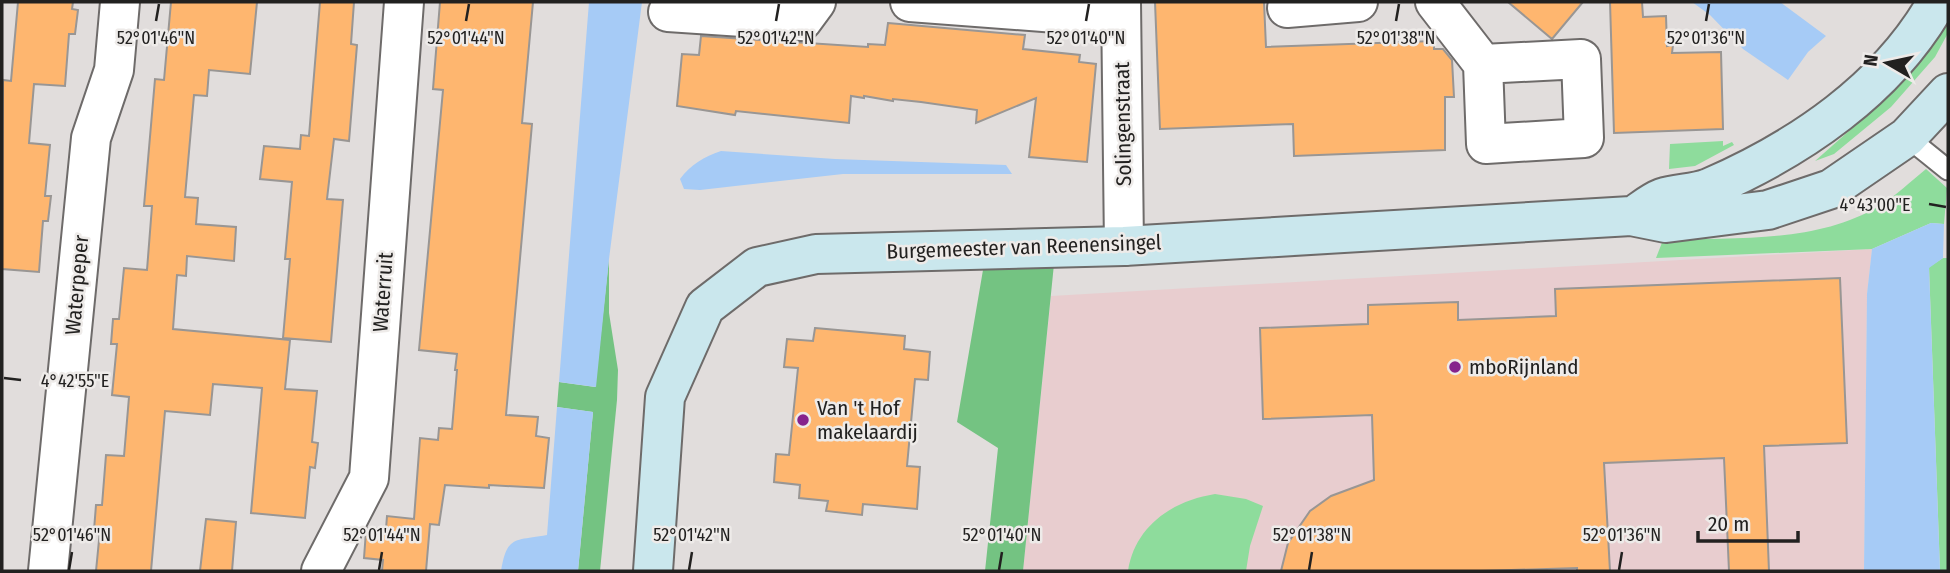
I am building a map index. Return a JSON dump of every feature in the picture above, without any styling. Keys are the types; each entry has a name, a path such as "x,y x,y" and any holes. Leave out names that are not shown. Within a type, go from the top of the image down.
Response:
{"main road":[{"name":"Burgemeester van Reenensingel","path":"1631,216 1662,198 1706,189 1798,142 1881,78 1918,33 1937,2"},
{"name":"Burgemeester van Reenensingel","path":"653,571 665,397 705,307 757,267 816,254 1124,246 1631,216 1666,223 1768,210 1831,189 1907,137 1948,93"}],"street":[{"name":"Waterpeper","path":"48,571 91,138 114,70 120,2"},
{"name":"Waterruit","path":"321,571 369,478 404,2"},
{"path":"668,12 803,21 816,2"},
{"path":"910,2 1121,10"},
{"path":"1287,8 1358,2"},
{"path":"1435,2 1483,64"},
{"name":"Solingenstraat","path":"1121,10 1124,246"}],"lane":[{"path":"1907,137 1948,170"}],"shaded area":[{"name":"mboRijnland","path":"1872,249 1867,294 1864,571 1023,571 1051,296"}],"green space":[{"path":"1948,17 1948,33 1935,57 1891,107 1834,154 1815,161 1867,115 1904,76"},
{"path":"1723,141 1723,146 1732,142 1734,145 1695,166 1669,169 1670,144"},
{"path":"1926,169 1947,188 1944,224 1931,223 1872,249 1656,258 1663,240 1774,236 1829,227 1879,206"},
{"path":"1943,258 1948,258 1948,571 1940,571 1929,267"},
{"path":"609,259 609,313 618,370 617,400 600,571 578,571 593,412 557,407 559,382 595,387"},
{"path":"1054,264 1023,571 985,571 998,448 957,422 983,270"},
{"path":"1215,494 1246,499 1263,506 1250,546 1246,571 1128,571 1139,541 1158,518 1184,503"}],"water":[{"path":"589,2 642,2 609,259 596,387 559,382"},
{"path":"1692,2 1780,2 1826,36 1808,52 1788,80 1743,49 1710,15"},
{"path":"721,151 835,159 1006,165 1012,174 843,174 700,190 684,189 680,179 689,169"},
{"path":"1931,223 1944,224 1943,258 1929,268 1940,571 1864,571 1867,294 1872,249"},
{"path":"557,407 593,412 578,571 501,571 510,545 520,540 547,535"}],"building":[{"path":"18,2 73,2 72,9 78,10 75,34 69,34 65,86 34,84 29,143 50,145 45,196 51,196 48,221 43,221 39,272 2,269 3,80 11,81"},
{"path":"171,2 257,2 250,74 209,70 207,96 194,95 185,197 198,198 196,224 236,227 234,261 187,256 186,276 177,275 173,329 290,340 285,389 317,391 312,442 318,443 315,468 310,467 305,518 251,513 262,388 213,384 210,415 165,411 151,571 96,571 100,530 94,530 96,505 102,505 106,455 124,456 129,397 112,395 117,344 111,344 113,319 119,319 124,268 147,270 152,206 144,206 155,79 164,80"},
{"path":"320,2 354,2 351,44 357,45 349,141 334,139 327,199 343,200 331,342 283,338 290,259 285,259 292,182 260,179 264,146 300,149 301,135 309,136"},
{"path":"440,2 533,2 522,123 532,124 506,415 538,417 536,436 549,438 544,488 445,485 439,525 430,524 426,571 382,571 383,560 364,558 366,531 368,528 386,529 387,516 414,519 420,438 438,440 439,428 452,429 457,354 419,350 443,90 433,89"},
{"path":"1155,2 1264,2 1266,47 1434,41 1434,49 1443,49 1452,60 1454,97 1445,97 1445,150 1294,156 1293,124 1160,129"},
{"path":"1508,2 1583,2 1552,39"},
{"path":"1610,2 1642,2 1643,17 1666,16 1667,46 1673,45 1672,53 1721,52 1723,129 1614,133"},
{"path":"888,23 1025,35 1023,49 1080,55 1079,62 1096,64 1087,162 1029,157 1036,98 976,123 977,110 864,96 851,96 849,123 736,111 735,115 677,106 682,54 699,55 701,36 868,47 868,44 885,45"},
{"path":"1840,278 1847,443 1764,446 1769,571 1729,571 1724,458 1604,463 1610,571 1577,571 1577,568 1281,571 1288,543 1310,511 1331,496 1374,480 1372,415 1263,419 1260,328 1368,324 1368,305 1458,302 1458,320 1556,316 1555,289"},
{"path":"815,328 905,336 904,349 930,352 928,380 915,379 907,466 920,467 917,509 863,504 862,515 826,511 828,501 799,498 800,485 774,482 776,454 789,455 798,368 784,367 787,339 813,341"},
{"path":"206,519 236,522 232,571 200,571"}],"place":[{"name":"mboRijnland","path":"1455,367"},
{"name":"Van 't Hof makelaardij","path":"803,420"}]}
